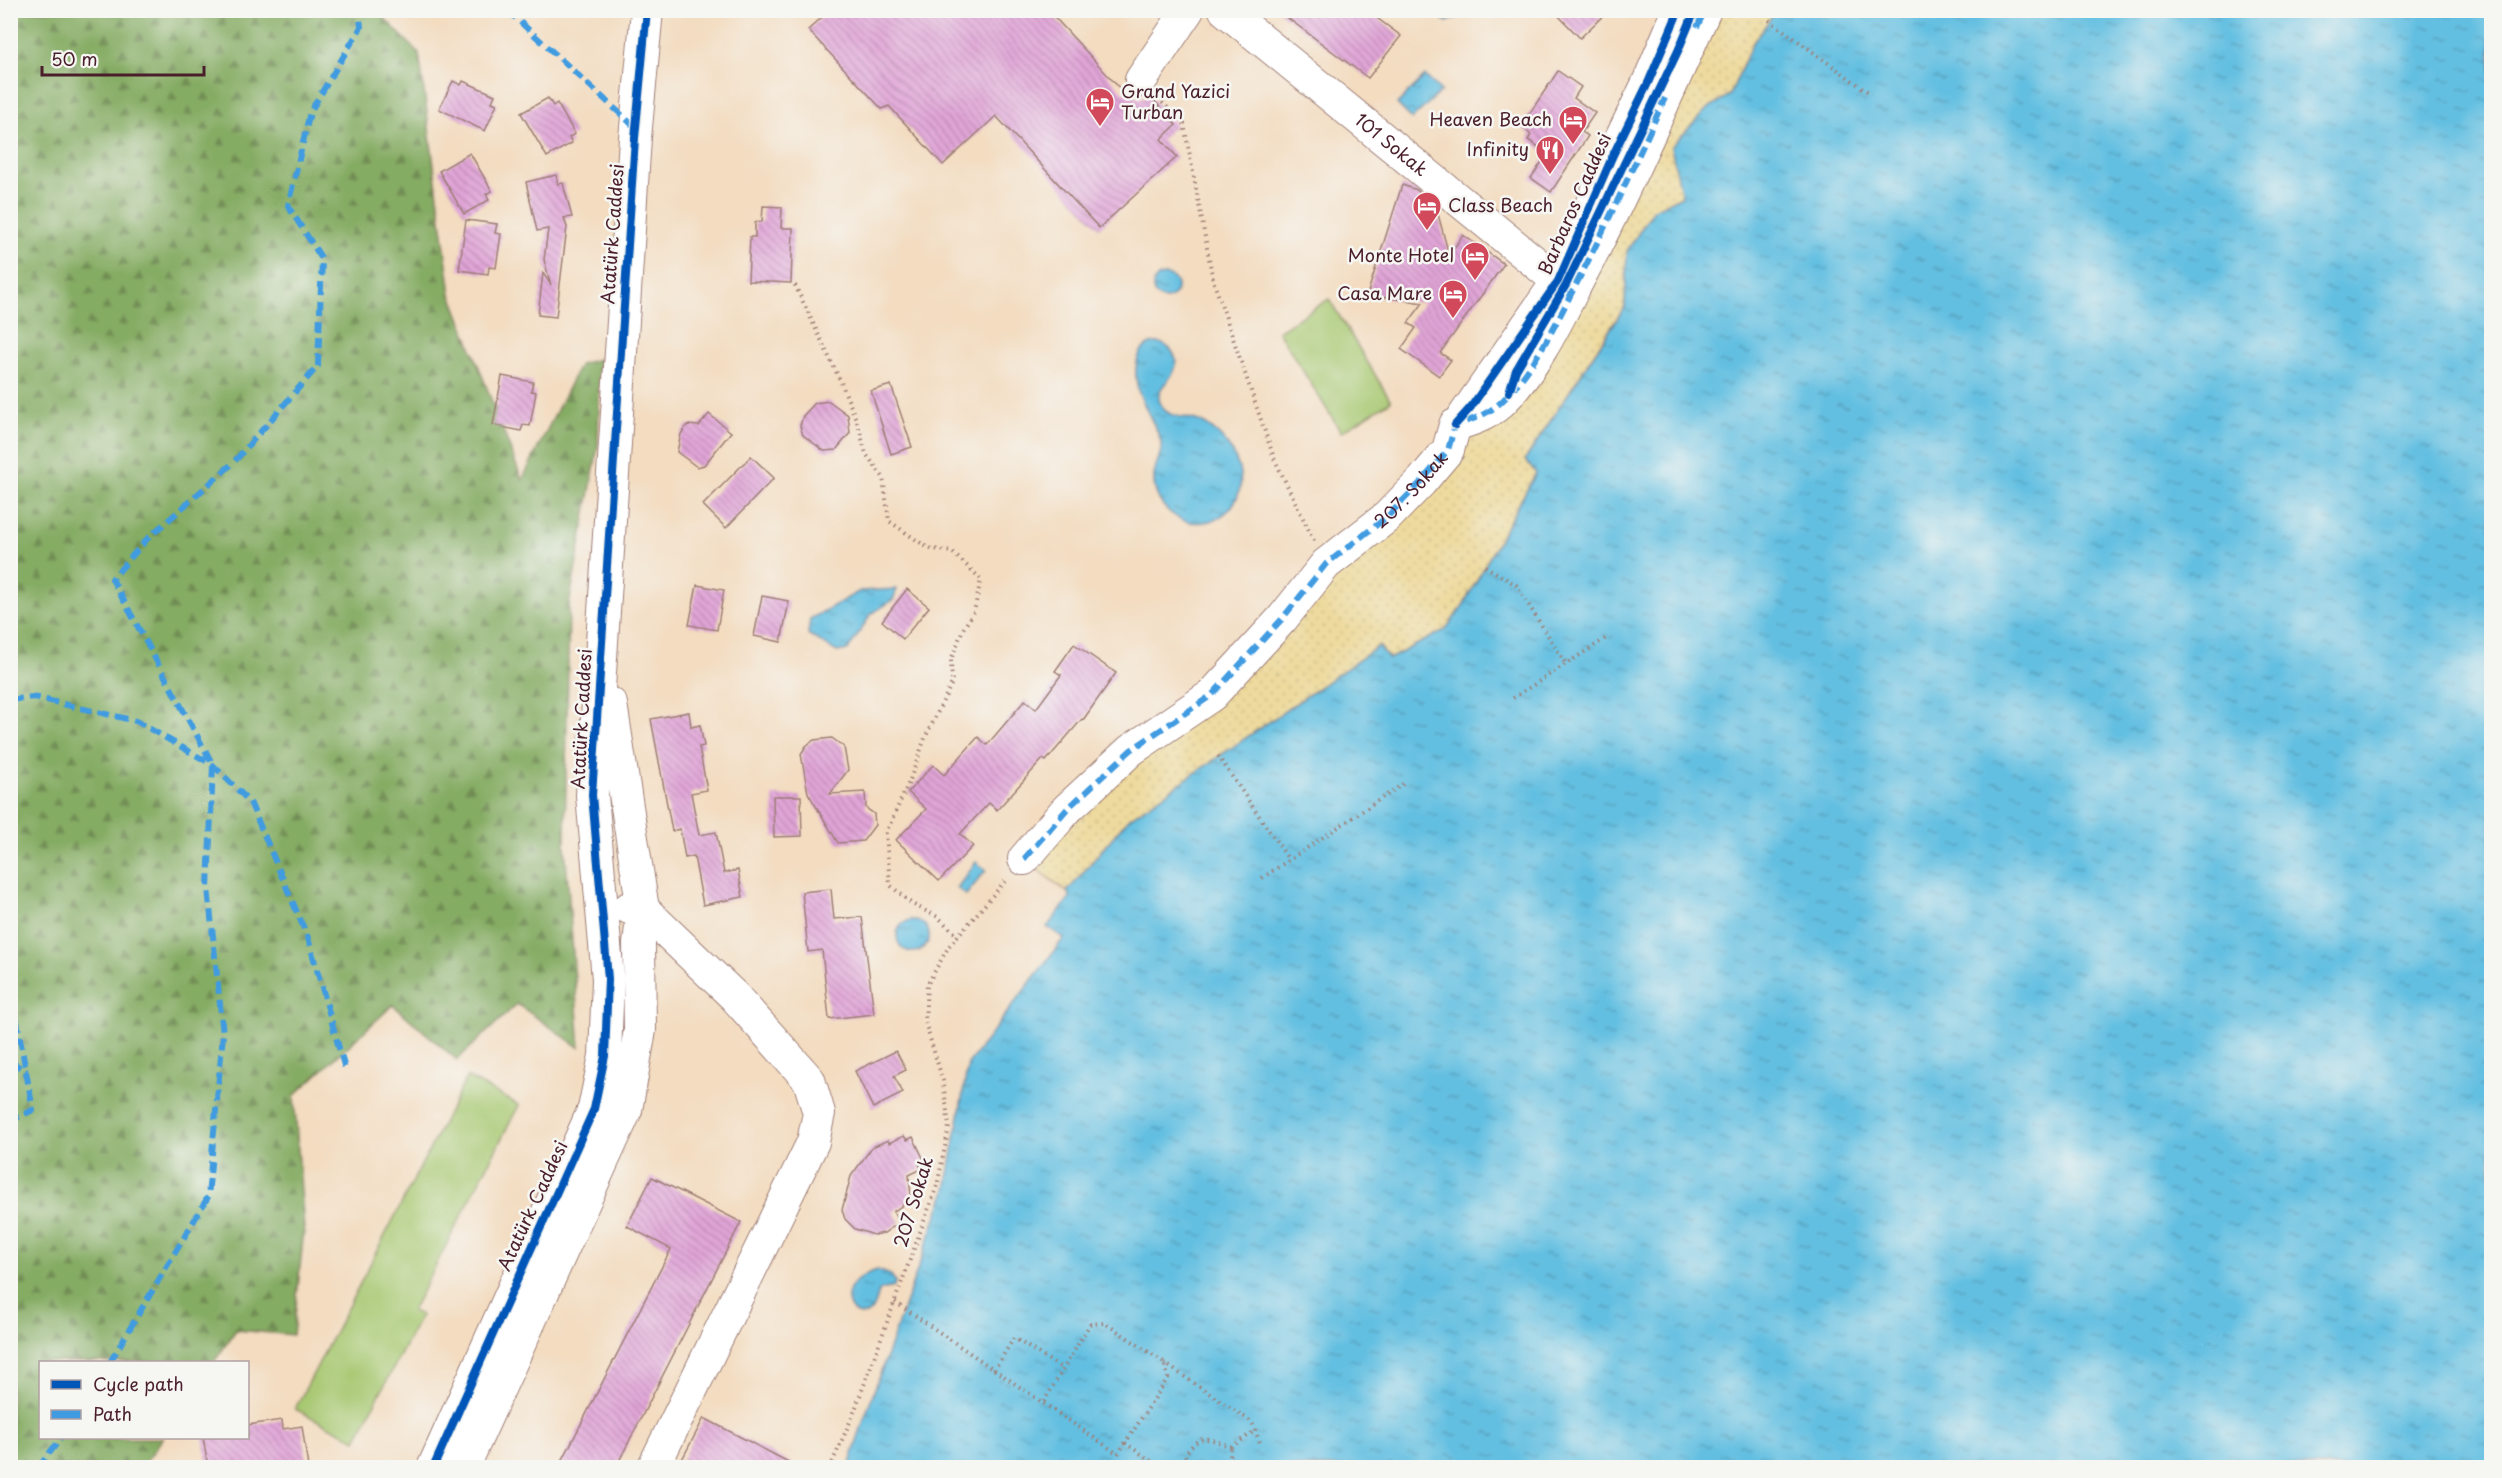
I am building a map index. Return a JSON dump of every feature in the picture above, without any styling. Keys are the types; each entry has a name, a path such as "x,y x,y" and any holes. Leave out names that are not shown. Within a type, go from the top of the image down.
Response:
{"street":[{"name":"Atatürk Caddesi","path":"433,1467 594,1109 605,1045 608,979 592,795 635,138 647,10"},
{"path":"1141,80 1188,10"},
{"name":"101 Sokak","path":"1225,10 1558,281"},
{"name":"Barbaros Caddesi","path":"1455,425 1472,407 1558,281 1613,155 1648,83 1678,10"},
{"path":"1455,425 1480,417 1499,404 1528,368 1552,330 1590,258 1705,10"},
{"name":"207. Sokak","path":"1024,859 1067,809 1131,750 1212,695 1282,620 1326,564 1387,517 1420,482 1448,450 1455,425"},
{"name":"Atatürk Caddesi","path":"463,1467 626,1110 640,1030 639,944 643,909 602,643"},
{"path":"602,907 643,909 735,997 809,1080 819,1113 813,1142 653,1467"}],"path":[{"path":"1769,20 1871,94"},
{"path":"1141,80 1184,124 1213,280 1274,458 1326,564"},
{"path":"795,285 840,380 858,424 867,454 884,477 889,521 928,548 952,552 981,579 974,612 963,629 951,660 952,683 925,738 910,780 886,833 890,885 912,904 938,917 958,936"},
{"path":"1485,566 1516,585 1566,664"},
{"path":"1513,698 1608,637"},
{"path":"1218,756 1289,860"},
{"path":"1262,878 1403,784"},
{"path":"895,1302 1118,1454 1168,1378 1164,1362"},
{"path":"1043,1403 1090,1324 1105,1323 1252,1422 1260,1443"},
{"path":"994,1370 1014,1338 1063,1369"},
{"path":"1230,1447 1255,1431"},
{"path":"1189,1467 1185,1455 1193,1442 1204,1438 1230,1447"},
{"path":"1125,1443 1162,1467"},
{"path":"1229,1467 1230,1447"}],"green space":[{"path":"10,11 377,11 419,53 451,294 522,480 580,364 600,359 598,447 569,605 565,844 580,1048 517,1004 457,1060 393,1005 294,1096 304,1229 293,1335 236,1330 215,1361 39,1361 39,1439 162,1439 142,1467 11,1467"},
{"path":"1329,299 1391,401 1341,432 1278,331"},
{"path":"467,1077 519,1105 412,1311 421,1315 356,1440 295,1409"}],"sand":[{"path":"1705,11 1776,11 1752,44 1730,95 1707,109 1682,196 1654,209 1627,251 1625,306 1525,460 1536,473 1461,609 1445,630 1389,659 1379,646 1127,820 1067,892 1024,859 1421,482"}],"water":[{"path":"1429,11 1466,11 1465,14 1447,22"},
{"path":"1776,11 2491,11 2491,1467 849,1467 946,1190 968,1064 1064,938 1047,927 1071,896 1067,892 1127,820 1379,646 1389,659 1445,630 1461,609 1536,473 1525,460 1625,307 1627,251 1654,209 1682,196 1671,147 1707,109 1730,95 1752,44"},
{"path":"1425,76 1441,91 1412,119 1397,104"},
{"path":"1165,275 1170,276 1176,282 1176,292 1170,298 1165,299 1160,298 1154,292 1153,287 1154,282 1160,276"},
{"path":"1160,343 1171,350 1176,362 1174,371 1160,392 1159,401 1162,407 1170,414 1198,421 1213,430 1229,447 1239,469 1239,492 1234,503 1221,516 1213,520 1194,522 1176,517 1163,505 1155,487 1154,472 1161,443 1139,392 1136,368 1140,353 1145,347"},
{"path":"897,589 893,600 871,614 848,650 837,652 808,634 810,619 860,591"},
{"path":"976,862 986,870 966,895 957,888"},
{"path":"913,920 924,925 929,936 924,947 913,952 902,947 897,936 902,925"},
{"path":"877,1270 891,1275 895,1281 894,1287 880,1290 874,1307 867,1314 859,1314 853,1311 849,1304 848,1296 852,1286 861,1277"}],"building":[{"path":"830,10 1048,10 1124,93 1127,90 1131,95 1139,98 1150,96 1176,125 1161,139 1177,157 1099,228 996,116 943,165 889,106 882,109 808,30"},
{"path":"1277,10 1366,10 1401,36 1368,78"},
{"path":"1553,10 1609,10 1580,38"},
{"path":"1558,71 1581,87 1574,98 1595,113 1582,132 1588,136 1551,192 1531,178 1548,153 1528,140 1531,135 1521,126"},
{"path":"453,81 461,85 463,81 495,95 492,102 497,104 485,131 439,109"},
{"path":"548,98 553,106 557,103 575,134 569,137 572,143 547,157 521,113"},
{"path":"470,153 492,191 486,194 489,200 464,214 439,171"},
{"path":"556,175 558,184 563,183 572,217 564,218 567,227 556,317 538,315 543,273 551,285 544,260 548,229 537,231 526,182"},
{"path":"1402,185 1417,190 1438,214 1449,255 1463,235 1504,264 1440,353 1451,360 1439,376 1401,349 1416,328 1408,323 1423,303 1383,297 1368,292"},
{"path":"763,206 782,207 781,228 793,228 791,283 748,281 750,237 755,237 755,222 762,222"},
{"path":"466,220 497,224 495,233 501,234 496,268 489,267 488,274 459,270"},
{"path":"502,376 533,382 531,391 536,392 530,426 523,425 521,431 493,425"},
{"path":"891,385 912,447 891,454 871,391"},
{"path":"829,401 848,415 850,433 836,450 824,451 803,435 800,426 803,416 815,403"},
{"path":"709,414 731,432 704,465 697,467 677,452 681,434 687,425 699,426"},
{"path":"751,456 774,478 726,528 703,505"},
{"path":"697,585 724,590 717,630 689,625"},
{"path":"907,589 929,607 903,639 882,621"},
{"path":"762,596 789,601 781,642 754,636"},
{"path":"1074,644 1116,673 1083,720 1046,761 1043,759 997,810 989,803 960,834 973,846 939,881 896,840 926,809 908,792 933,765 944,775 978,737 987,745 1025,700 1036,709 1061,675 1055,671"},
{"path":"689,712 691,727 700,725 704,746 699,747 707,790 691,793 699,835 716,832 724,873 738,870 743,897 703,905 694,856 685,858 680,829 672,831 651,719"},
{"path":"832,738 844,747 848,770 830,794 865,792 866,808 874,814 875,825 863,841 838,843 808,793 801,754 814,740"},
{"path":"773,796 801,796 802,836 774,837"},
{"path":"831,889 834,919 862,917 874,1014 829,1019 822,950 808,952 802,892"},
{"path":"896,1051 906,1070 894,1076 903,1093 873,1108 855,1071"},
{"path":"904,1136 907,1140 913,1137 925,1162 919,1164 922,1169 909,1175 911,1196 907,1202 893,1212 900,1222 884,1233 874,1235 855,1229 845,1219 842,1210 851,1176 872,1147"},
{"path":"652,1177 741,1222 616,1467 559,1467 671,1249 627,1226"},
{"path":"704,1418 798,1467 678,1467"},
{"path":"282,1420 283,1429 302,1426 308,1467 208,1467 203,1439 249,1439 249,1425"}],"marked path":[{"path":"111,1361 208,1197 223,1034 208,888 213,765 112,579 147,539 233,463 318,366 322,259 288,206 310,112 361,27 359,10"},
{"path":"507,10 636,128"},
{"path":"1697,27 1705,10"},
{"path":"1024,859 1067,809 1131,750 1212,695 1282,619 1326,564 1387,517 1421,482 1448,450 1455,425 1490,411 1511,392 1530,367 1556,324 1607,223 1665,98"},
{"path":"10,700 33,697 136,721 213,765 250,802 308,938 345,1069"},
{"path":"10,983 33,1110 10,1121"},
{"path":"10,1061 27,1072"},
{"path":"38,1468 60,1439"}],"cycle path":[{"path":"433,1468 594,1109 605,1056 608,979 592,795 635,138 647,10"},
{"path":"1455,425 1471,407 1558,281 1679,10"},
{"path":"1509,392 1516,370 1566,285 1678,51 1695,10"}],"place":[{"name":"Grand Yazici Turban","path":"1100,128"},
{"name":"Heaven Beach","path":"1573,146"},
{"name":"Infinity","path":"1550,176"},
{"name":"Class Beach","path":"1427,232"},
{"name":"Monte Hotel","path":"1475,282"},
{"name":"Casa Mare","path":"1453,320"}]}
